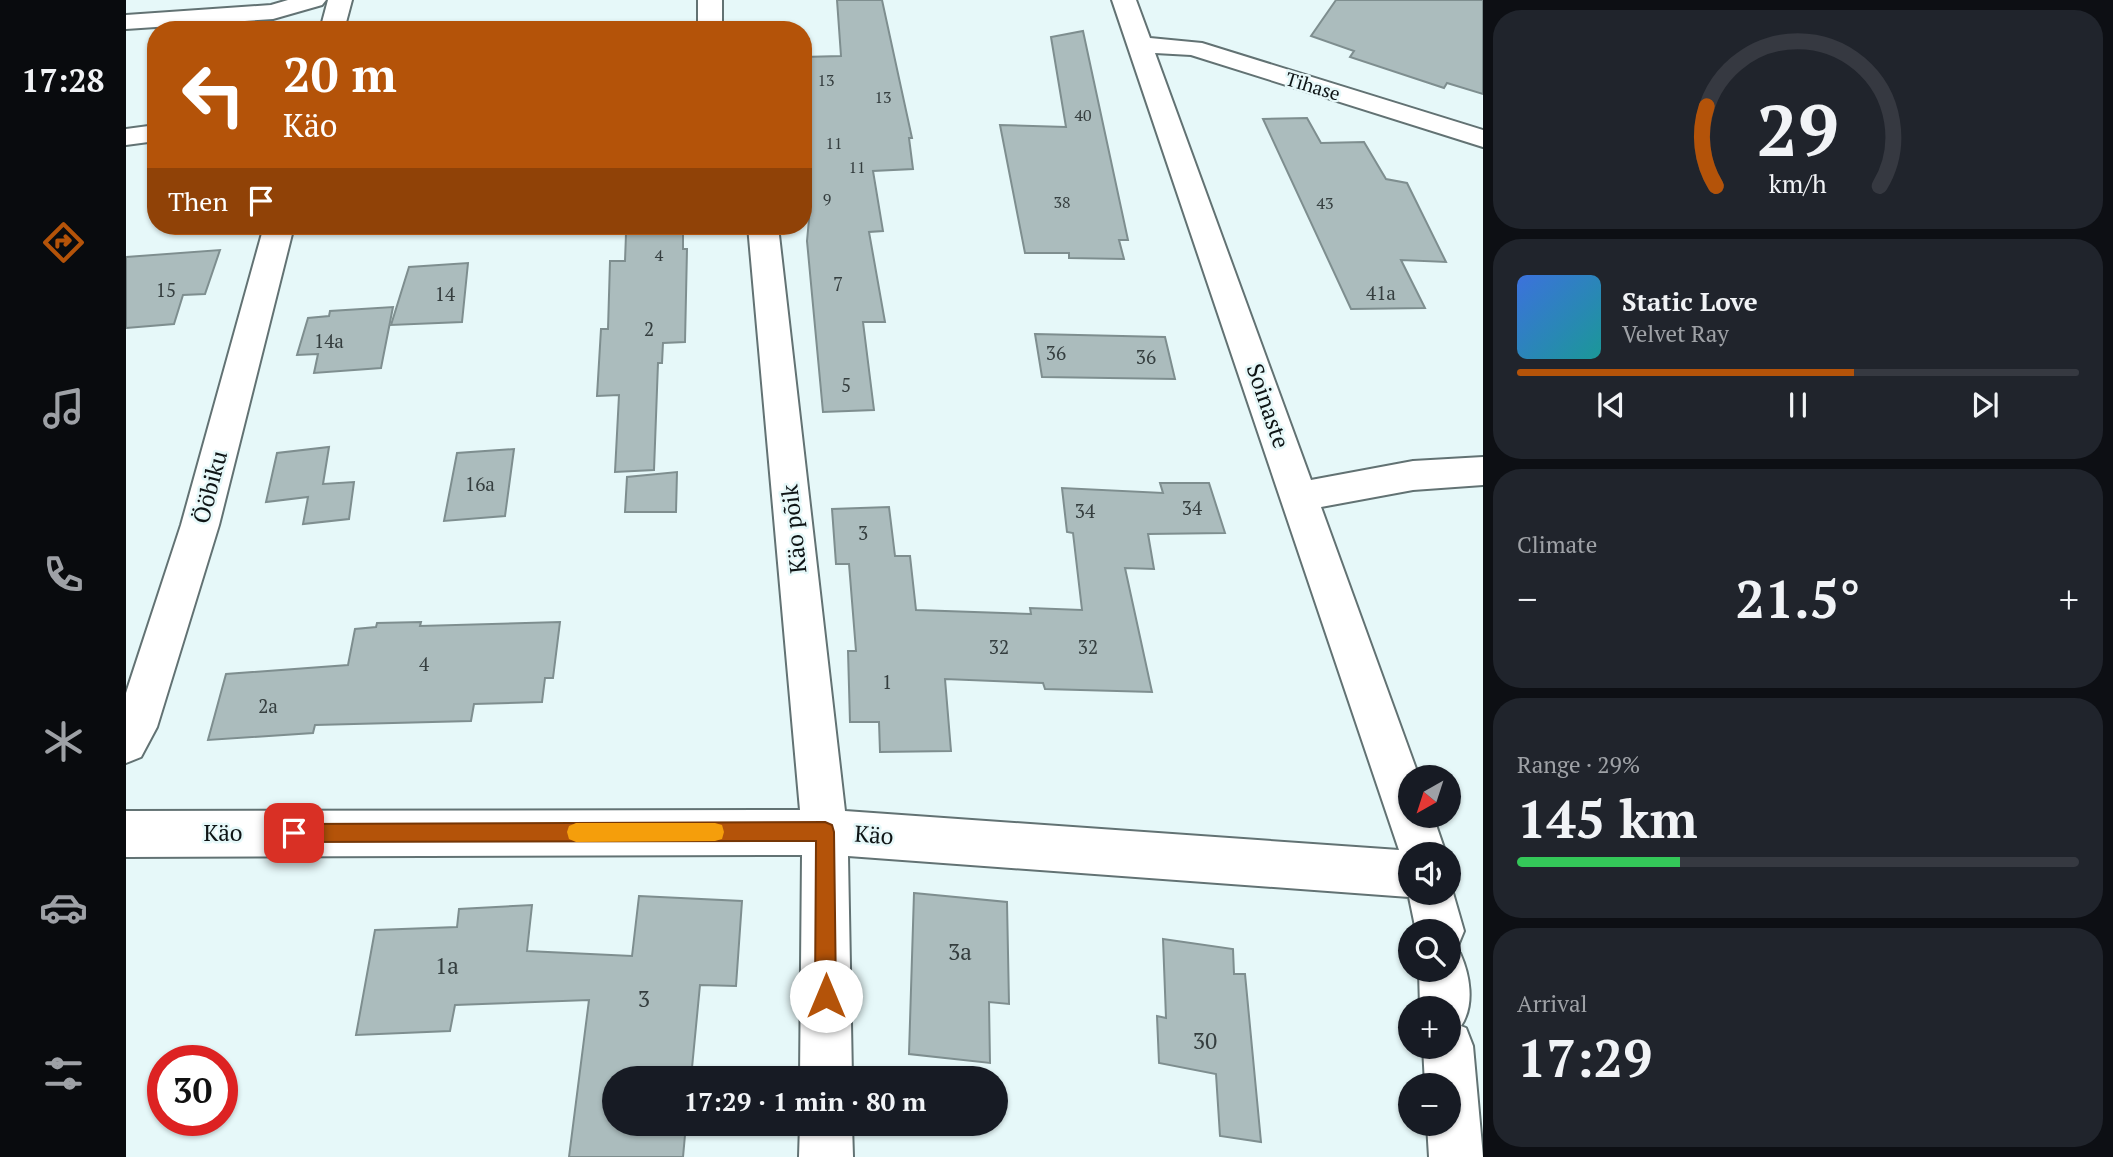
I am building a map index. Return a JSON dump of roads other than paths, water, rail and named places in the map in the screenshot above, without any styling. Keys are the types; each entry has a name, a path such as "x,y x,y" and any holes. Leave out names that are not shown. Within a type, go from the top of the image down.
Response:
{"street":[{"path":"126,22 273,12 314,0"},
{"path":"334,21 340,0"},
{"path":"710,0 710,21"},
{"name":"Soinaste","path":"1124,0 1398,777"},
{"name":"Tihase","path":"1141,45 1193,48 1483,139"},
{"path":"126,137 147,135"},
{"name":"Ööbiku","path":"126,743 136,727 200,525 277,235"},
{"name":"Käo põik","path":"764,235 825,832 826,1066"},
{"path":"1299,496 1426,472 1483,471"},
{"name":"Käo","path":"126,834 825,832 1398,873"},
{"path":"1449,1059 1457,1157"},
{"path":"826,1136 826,1157"}]}
